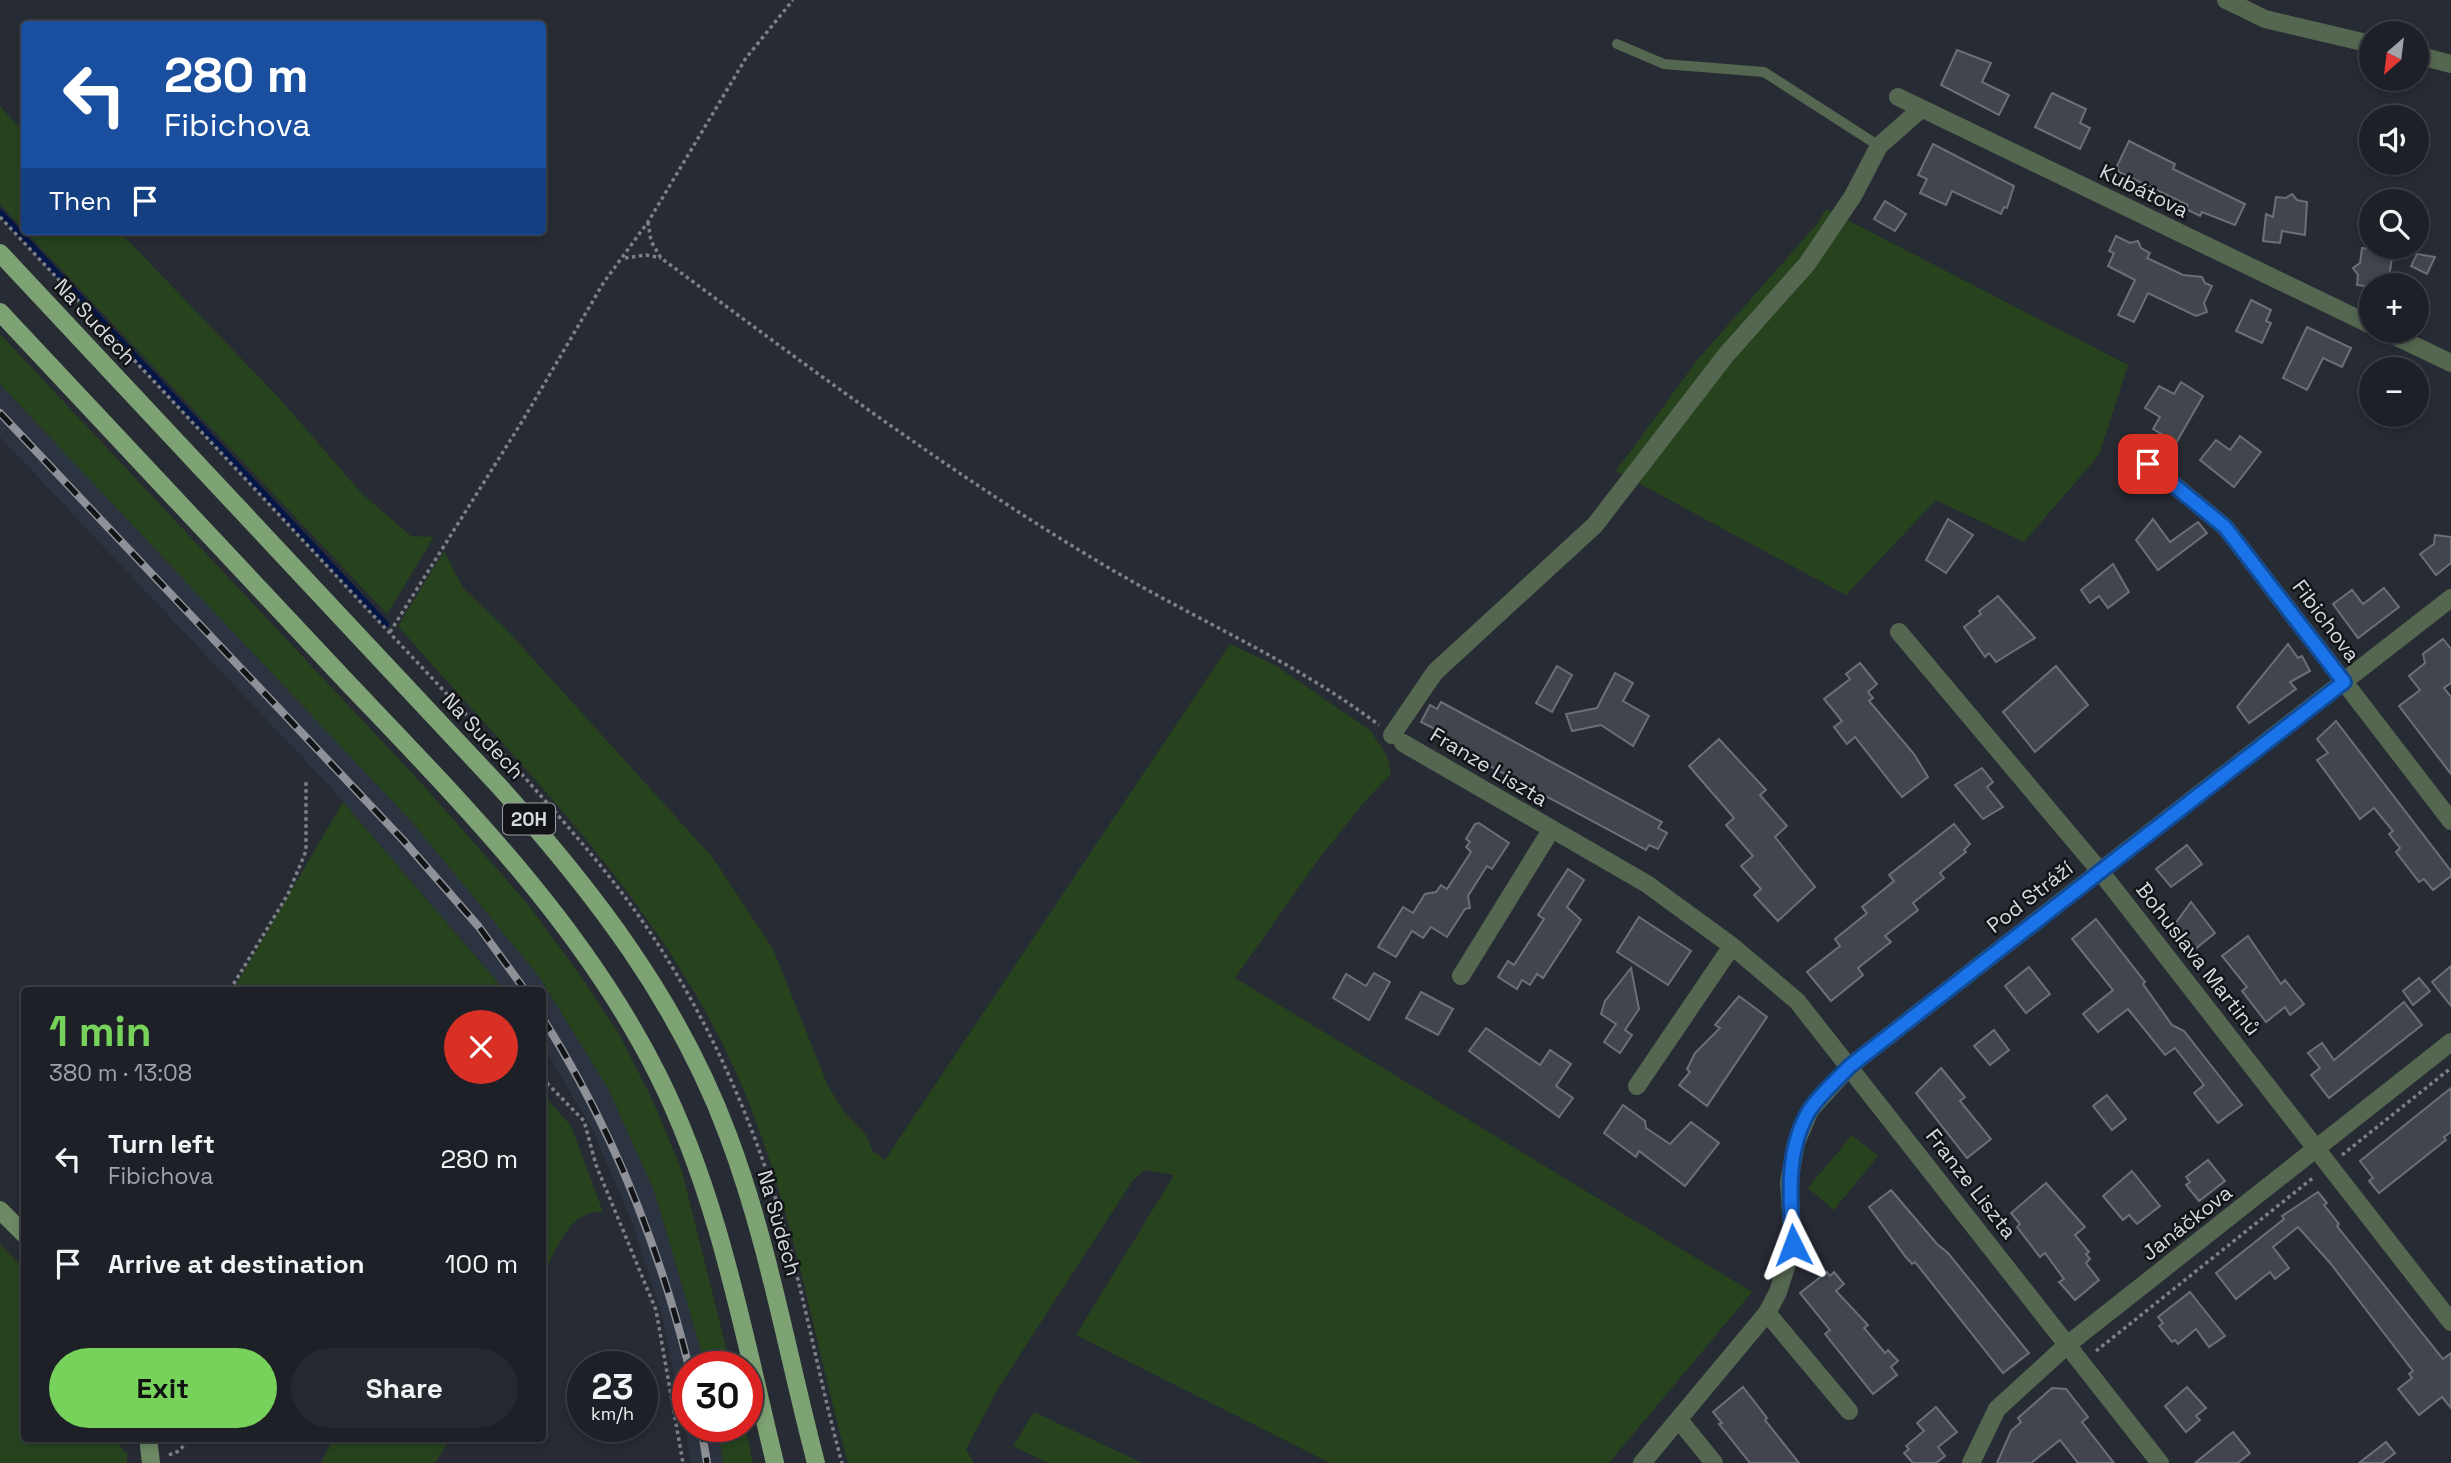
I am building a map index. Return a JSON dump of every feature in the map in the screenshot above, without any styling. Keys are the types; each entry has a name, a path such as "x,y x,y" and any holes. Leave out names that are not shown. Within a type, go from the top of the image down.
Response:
{"main road":[{"name":"Na Sudech","path":"0,253 499,786 577,875 622,935 669,1009 727,1134 766,1255 816,1463"},
{"name":"20H","path":"0,312 469,812 554,910 611,990 660,1078 699,1172 725,1258 775,1463"}],"street":[{"path":"2226,0 2265,19 2359,41"},
{"path":"2429,58 2451,64"},
{"name":"Kubátova","path":"1898,97 2359,319"},
{"path":"1398,739 1435,672 1595,525 1726,355 1807,264 1853,196 1879,146 1921,108"},
{"path":"2409,343 2451,363"},
{"name":"Fibichova","path":"2148,464 2225,527 2451,821"},
{"name":"Pod Stráží","path":"1642,1463 1767,1313 1793,1245 1789,1182 1796,1143 1810,1110 1850,1066 2451,598"},
{"name":"Bohuslava Martinů","path":"1899,632 2101,871 2451,1322"},
{"name":"Franze Liszta","path":"1398,739 1647,884 1732,946 1797,1001 2160,1463"},
{"name":"Franze Liszta","path":"1461,976 1551,830"},
{"path":"1637,1086 1732,946"},
{"name":"Janáčkova","path":"1974,1461 1997,1409 2067,1345 2451,1042"},
{"path":"0,1210 21,1231"},
{"path":"1767,1313 1849,1411"},
{"path":"1679,1420 1714,1463"},
{"path":"148,1442 151,1462"}],"lane":[{"path":"1617,44 1664,64 1764,72 1879,146"}],"path":[{"path":"390,632 523,420 604,282 648,222 746,58 793,0"},
{"path":"648,222 651,241 661,258 789,353 1022,514 1125,577 1283,661 1398,739"},
{"path":"624,258 646,255 661,258"},
{"path":"232,987 288,894 306,851 306,782"},
{"path":"2082,1364 2451,1069"},
{"path":"546,1082 584,1121 596,1165 656,1311 683,1463"},
{"path":"151,1462 179,1451 187,1442"}],"shaded area":[{"path":"0,384 412,822 545,987 502,987 333,790 0,437"},
{"path":"546,988 608,1088 655,1193 701,1351 672,1351 672,1364 662,1315 632,1222 591,1126 546,1051"},
{"path":"688,1442 720,1442 723,1463 692,1463"}],"green space":[{"path":"0,106 21,130 21,227 0,204"},
{"path":"1826,209 2128,365 2099,455 2024,542 1936,500 1846,595 1616,471 1698,359 1817,224"},
{"path":"29,235 123,235 281,400 362,494 411,536 434,537 387,614"},
{"path":"0,334 423,785 527,903 580,975 619,1034 653,1101 682,1171 727,1351 701,1351 655,1193 608,1088 538,975 412,822 0,384"},
{"path":"444,551 463,588 506,629 713,858 773,949 828,1086 844,1112 866,1135 872,1150 885,1160 1230,644 1276,666 1370,730 1387,756 1391,774 1365,801 1318,860 1235,978 1752,1292 1609,1463 1330,1463 1076,1335 1174,1175 1145,1170 1133,1180 999,1387 966,1449 974,1463 848,1463 775,1178 742,1086 711,1021 674,959 589,843 398,626"},
{"path":"343,802 502,987 235,987"},
{"path":"546,1097 571,1126 603,1212 581,1217 565,1233 546,1270"},
{"path":"1852,1135 1878,1156 1834,1210 1808,1188"},
{"path":"0,1244 21,1266 21,1442 117,1442 127,1454 127,1463 0,1463"},
{"path":"1034,1412 1142,1463 1048,1463 1013,1446"},
{"path":"331,1442 448,1442 435,1463 321,1463"},
{"path":"720,1442 748,1442 753,1463 723,1463"}],"building":[{"path":"1957,50 1991,63 1982,82 2009,95 1999,115 1941,85"},
{"path":"2052,93 2086,109 2080,123 2090,128 2080,149 2035,127"},
{"path":"2129,141 2175,164 2173,169 2245,204 2235,225 2202,212 2200,216 2186,209 2188,205 2119,172 2117,166"},
{"path":"1933,144 2014,186 2007,208 2004,207 2001,214 1952,191 1946,205 1920,193 1927,179 1918,175"},
{"path":"2292,194 2297,200 2307,202 2305,235 2282,231 2280,243 2263,241 2266,214 2273,217 2276,197 2286,198"},
{"path":"1885,201 1906,214 1895,231 1874,219"},
{"path":"2116,236 2130,243 2138,241 2141,248 2150,253 2147,258 2183,275 2202,277 2205,283 2212,286 2204,303 2207,312 2196,316 2148,293 2134,322 2118,315 2135,280 2108,266 2114,253 2109,251"},
{"path":"2435,257 2427,273 2411,266 2414,259"},
{"path":"2361,259 2392,259 2390,273 2359,273 2359,285 2358,275 2353,268 2360,263"},
{"path":"2251,300 2271,310 2266,321 2271,323 2262,343 2236,331"},
{"path":"2307,327 2351,348 2342,367 2323,358 2307,390 2283,378"},
{"path":"2181,382 2203,396 2176,443 2153,429 2160,417 2145,408 2159,386 2174,394"},
{"path":"2240,436 2261,452 2234,487 2200,460 2216,440 2230,450"},
{"path":"1948,519 1973,535 1946,573 1926,560"},
{"path":"2153,519 2170,542 2198,522 2207,533 2158,570 2136,540"},
{"path":"2435,535 2451,537 2451,563 2436,575 2420,554 2434,544"},
{"path":"2113,564 2129,592 2108,608 2099,596 2090,603 2081,590"},
{"path":"2384,588 2399,607 2358,638 2333,604 2352,590 2363,604"},
{"path":"1998,596 2035,638 1996,662 1989,653 1985,657 1964,627"},
{"path":"2443,639 2451,649 2451,683 2444,688 2451,697 2451,774 2399,706 2420,690 2409,676 2425,663 2423,654"},
{"path":"2288,644 2298,658 2302,656 2310,671 2290,682 2296,689 2249,723 2237,707"},
{"path":"1860,663 1877,684 1868,692 1873,698 1869,701 1914,754 1928,777 1902,797 1855,737 1847,744 1834,727 1842,721 1824,699 1850,679 1846,674"},
{"path":"1557,666 1572,675 1552,712 1536,703"},
{"path":"2056,666 2088,705 2035,752 2003,712"},
{"path":"1615,673 1633,683 1623,701 1649,716 1633,746 1601,725 1572,731 1566,714 1597,708"},
{"path":"1441,702 1662,822 1658,828 1667,833 1658,849 1649,845 1646,850 1434,736 1437,730 1421,722 1430,705 1437,709"},
{"path":"2336,721 2451,871 2451,876 2433,890 2424,879 2419,882 2396,852 2400,848 2389,834 2393,831 2374,808 2360,819 2317,760 2328,753 2317,739"},
{"path":"1719,739 1766,790 1760,795 1787,826 1775,837 1815,887 1778,921 1754,895 1761,889 1741,866 1753,856 1726,825 1734,818 1689,766"},
{"path":"1982,768 1993,782 1987,787 2003,807 1983,819 1955,785"},
{"path":"1479,823 1509,843 1492,869 1487,866 1468,896 1470,908 1465,909 1447,937 1431,927 1423,938 1412,931 1396,957 1378,947 1403,907 1413,913 1425,894 1436,892 1441,885 1447,889 1471,852 1466,847 1470,842 1466,839 1475,824"},
{"path":"1954,824 1970,844 1964,850 1966,852 1940,873 1944,878 1913,903 1918,910 1885,936 1891,942 1858,968 1863,975 1831,1001 1807,972 1840,946 1835,939 1867,913 1862,907 1894,881 1889,875"},
{"path":"2187,845 2202,864 2171,887 2156,869"},
{"path":"1568,869 1584,880 1567,907 1581,920 1543,978 1537,974 1530,985 1522,980 1517,989 1498,977 1508,961 1514,965 1544,919 1538,915"},
{"path":"2191,902 2215,933 2194,950 2175,924"},
{"path":"1639,917 1691,951 1668,985 1617,952"},
{"path":"2096,919 2145,982 2143,984 2172,1025 2184,1031 2242,1105 2218,1123 2194,1093 2204,1085 2175,1048 2165,1055 2128,1009 2098,1032 2083,1014 2113,990 2072,939"},
{"path":"2248,936 2281,984 2285,980 2304,1004 2290,1015 2285,1007 2266,1022 2242,991 2247,987 2222,956"},
{"path":"2451,966 2451,1006 2432,982"},
{"path":"2029,967 2050,994 2026,1013 2005,986"},
{"path":"1631,968 1639,1009 1625,1030 1632,1035 1620,1053 1604,1042 1616,1024 1601,1014 1605,1001"},
{"path":"1374,973 1390,982 1369,1020 1333,998 1346,974 1366,986"},
{"path":"2419,978 2430,991 2413,1005 2403,991"},
{"path":"1421,992 1453,1009 1438,1035 1406,1018"},
{"path":"1739,996 1767,1017 1707,1106 1679,1085 1690,1072 1687,1069 1695,1053 1720,1028 1715,1025"},
{"path":"2404,1002 2422,1025 2329,1098 2311,1075 2320,1068 2308,1053 2322,1043 2334,1060"},
{"path":"1486,1028 1540,1065 1550,1050 1571,1064 1556,1086 1573,1098 1559,1117 1469,1051"},
{"path":"1994,1030 2009,1050 1990,1065 1974,1046"},
{"path":"1941,1068 1965,1097 1960,1101 1991,1139 1967,1158 1916,1093"},
{"path":"2451,1088 2451,1132 2444,1137 2446,1140 2379,1193 2369,1181 2373,1178 2360,1161"},
{"path":"2107,1095 2126,1119 2112,1130 2093,1106"},
{"path":"1623,1105 1645,1121 1646,1128 1670,1144 1691,1122 1719,1143 1685,1186 1639,1151 1636,1157 1604,1133"},
{"path":"2208,1160 2225,1181 2199,1201 2186,1185 2190,1182 2186,1177"},
{"path":"2132,1171 2160,1206 2137,1224 2129,1215 2123,1220 2103,1196"},
{"path":"2046,1183 2085,1227 2075,1235 2089,1252 2086,1254 2090,1259 2086,1263 2099,1280 2075,1300 2059,1282 2064,1279 2045,1253 2040,1257 2017,1227 2020,1224 2011,1213"},
{"path":"1891,1190 1937,1244 1948,1253 2029,1353 2003,1373 1915,1262 1912,1264 1905,1256 1869,1207"},
{"path":"2318,1192 2327,1203 2324,1205 2339,1224 2337,1226 2443,1359 2451,1353 2451,1408 2442,1397 2419,1415 2398,1389 2412,1378 2409,1374 2413,1371 2331,1264 2298,1227 2273,1247 2289,1268 2275,1279 2270,1272 2236,1299 2216,1273 2284,1219 2282,1216"},
{"path":"1827,1272 1830,1276 1834,1272 1844,1284 1836,1291 1868,1325 1864,1328 1885,1353 1888,1350 1898,1361 1891,1367 1897,1375 1873,1394 1825,1334 1830,1330 1800,1293"},
{"path":"2190,1292 2225,1336 2209,1347 2196,1329 2178,1344 2175,1340 2172,1342 2159,1326 2163,1323 2158,1317"},
{"path":"1743,1387 1799,1463 1750,1463 1719,1424 1722,1423 1713,1412"},
{"path":"2187,1387 2206,1408 2196,1416 2200,1420 2186,1432 2165,1406"},
{"path":"2052,1388 2066,1389 2088,1417 2082,1422 2114,1463 2078,1463 2060,1440 2031,1463 1997,1463 2011,1431 2021,1422 2018,1418"},
{"path":"1936,1407 1957,1432 1938,1447 1945,1456 1936,1463 1913,1463 1904,1453 1909,1449 1906,1446 1924,1431 1917,1423"},
{"path":"2233,1432 2250,1453 2238,1463 2195,1463"},
{"path":"2386,1442 2395,1453 2382,1463 2359,1463"}],"waterway":[{"path":"0,212 21,234"},
{"path":"22,235 386,624"}],"railway":[{"path":"0,413 403,840 479,927 523,987"},
{"path":"546,1024 590,1100 630,1186 663,1275 685,1351"},
{"path":"704,1442 707,1463"}],"route":[{"path":"1793,1245 1789,1182 1796,1143 1810,1110 1850,1066 2344,682 2225,527 2148,464"}]}
